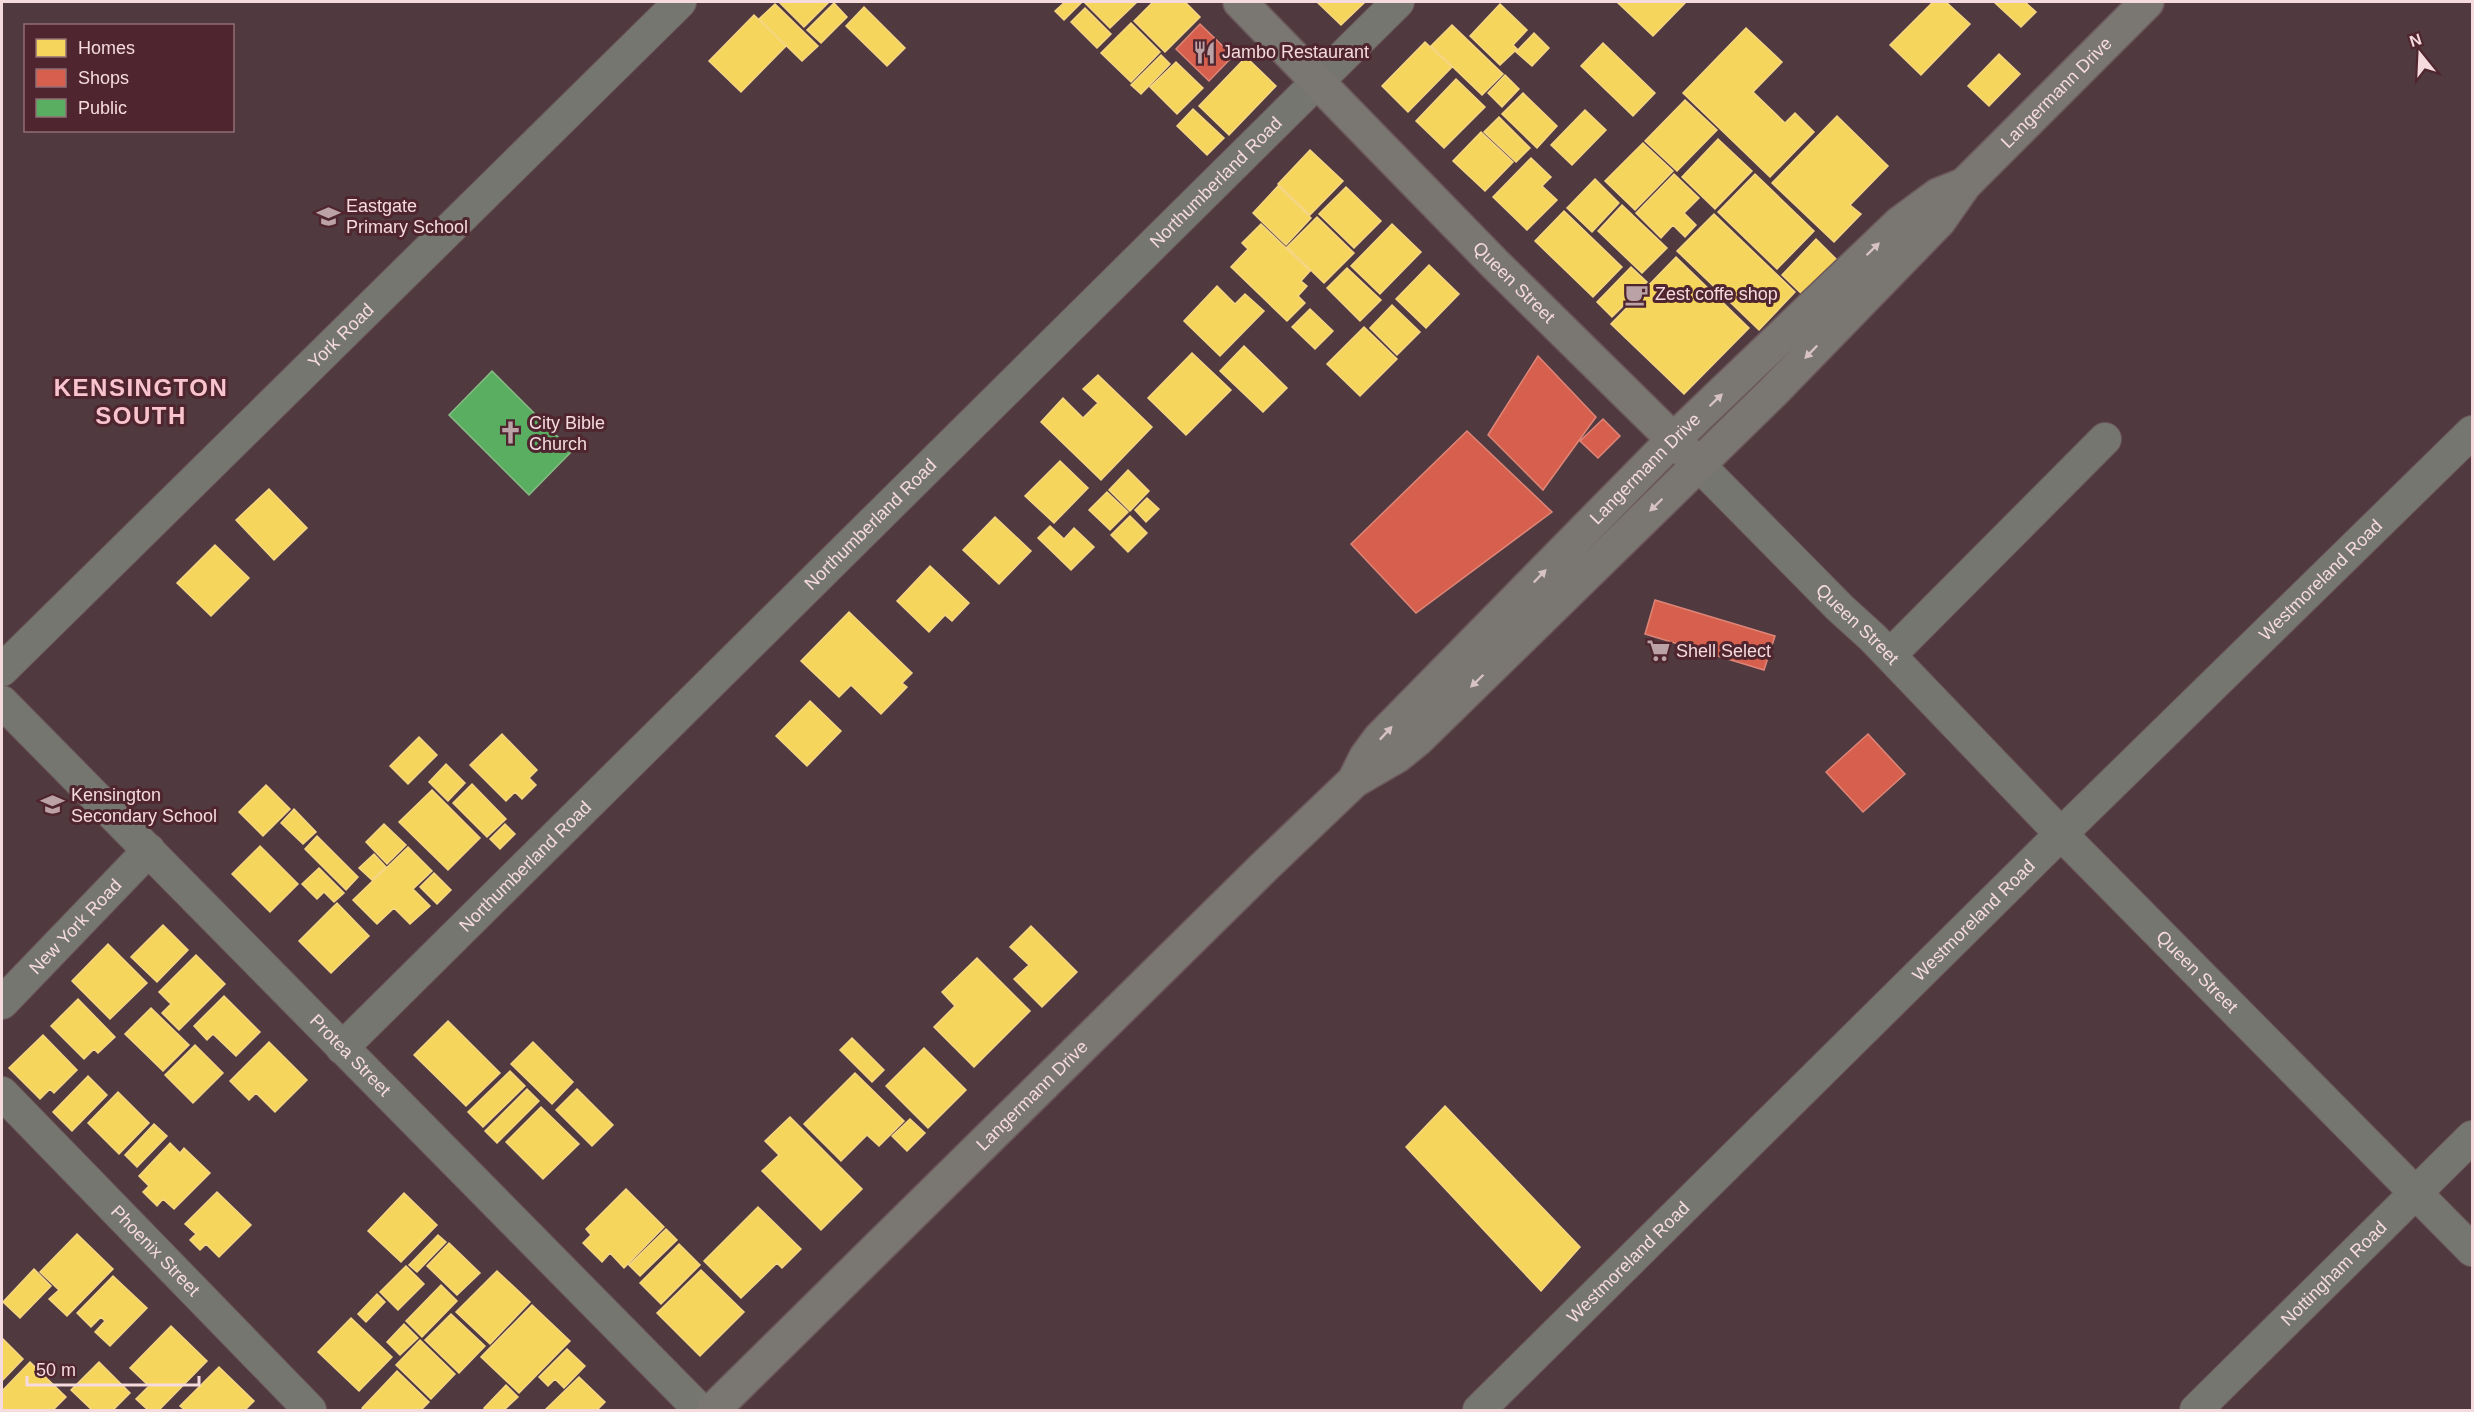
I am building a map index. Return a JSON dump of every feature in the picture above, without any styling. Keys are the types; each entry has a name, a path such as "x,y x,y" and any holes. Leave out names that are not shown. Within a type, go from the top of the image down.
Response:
{"main road":[{"name":"Queen Street","path":"1240,2 1495,264 1698,464"},
{"name":"Langermann Drive","path":"713,1410 1256,875 1354,781 1397,756 1418,739 1773,392 1920,242 1939,221 1965,184 2147,2"},
{"name":"Langermann Drive","path":"1354,781 1366,757 1380,738 1673,440 1900,224 1938,195 1965,184"}],"street":[{"name":"York Road","path":"2,670 680,2"},
{"name":"Northumberland Road","path":"342,1048 1398,2"},
{"name":"Westmoreland Road","path":"1479,1410 2061,834 2472,432"},
{"path":"1890,655 2105,439"},
{"name":"Queen Street","path":"1698,464 1840,608 1890,655 2061,834 2472,1250"},
{"name":"Protea Street","path":"2,702 700,1410"},
{"name":"New York Road","path":"2,1003 149,850"},
{"name":"Phoenix Street","path":"2,1094 310,1410"},
{"name":"Nottingham Road","path":"2196,1410 2472,1137"}],"building: Homes":[{"path":"781,2 829,2 804,27"},
{"path":"1065,2 1082,2 1064,20 1055,11"},
{"path":"1137,2 1110,28 1085,3"},
{"path":"1153,2 1185,2 1200,17 1165,52 1134,21"},
{"path":"1317,2 1365,2 1341,25"},
{"path":"1617,2 1686,2 1653,36"},
{"path":"1933,2 1946,2 1970,24 1921,75 1890,45"},
{"path":"1994,2 2025,2 2036,12 2021,27"},
{"path":"834,3 847,17 821,43 807,30"},
{"path":"775,4 818,46 802,61 759,19"},
{"path":"1500,4 1527,30 1513,45 1517,49 1500,65 1470,36"},
{"path":"864,7 905,48 887,66 846,26"},
{"path":"1085,8 1111,34 1097,48 1071,22"},
{"path":"754,15 786,46 741,92 709,61"},
{"path":"1131,23 1160,52 1131,82 1101,53"},
{"path":"1452,25 1503,74 1482,95 1431,46"},
{"path":"1746,28 1782,62 1753,92 1785,123 1795,113 1814,132 1770,177 1683,93"},
{"path":"1534,33 1549,48 1532,66 1516,52"},
{"path":"1425,42 1452,67 1408,112 1382,86"},
{"path":"1603,43 1655,93 1633,116 1581,66"},
{"path":"1999,54 2020,74 1989,106 1968,86"},
{"path":"1161,55 1170,64 1141,94 1131,85"},
{"path":"1246,57 1276,86 1229,135 1199,106"},
{"path":"1176,62 1203,88 1177,114 1150,87"},
{"path":"1505,75 1519,89 1502,107 1488,93"},
{"path":"1456,79 1485,107 1444,148 1416,121"},
{"path":"1523,93 1557,126 1537,148 1502,114"},
{"path":"1685,100 1717,130 1677,171 1645,141"},
{"path":"1193,109 1224,138 1207,155 1177,126"},
{"path":"1585,110 1606,130 1572,165 1551,145"},
{"path":"1837,116 1888,166 1850,205 1861,214 1834,242 1772,183"},
{"path":"1499,117 1530,148 1516,162 1484,132"},
{"path":"1481,132 1513,162 1485,191 1453,161"},
{"path":"1718,139 1752,171 1715,209 1682,177"},
{"path":"1643,143 1673,171 1635,210 1605,181"},
{"path":"1310,150 1343,181 1310,215 1278,184"},
{"path":"1531,158 1551,177 1542,186 1557,200 1527,230 1493,197"},
{"path":"1674,174 1699,198 1684,213 1696,225 1685,237 1673,225 1661,238 1636,213"},
{"path":"1755,174 1814,231 1777,269 1718,212"},
{"path":"1595,179 1619,203 1592,232 1567,208"},
{"path":"1278,186 1311,218 1286,245 1253,213"},
{"path":"1346,187 1381,221 1354,248 1319,214"},
{"path":"1622,205 1667,248 1642,273 1598,231"},
{"path":"1564,211 1622,267 1593,297 1535,241"},
{"path":"1714,214 1795,292 1759,330 1677,251"},
{"path":"1317,217 1354,253 1324,283 1287,247"},
{"path":"1261,224 1310,271 1301,281 1307,286 1298,296 1305,303 1287,321 1231,267 1248,249 1242,243"},
{"path":"1392,224 1421,252 1380,294 1351,266"},
{"path":"1816,239 1840,263 1806,298 1782,275"},
{"path":"1676,257 1749,328 1684,394 1611,324"},
{"path":"1429,265 1459,294 1426,328 1396,299"},
{"path":"1631,267 1647,282 1612,317 1597,302"},
{"path":"1347,268 1381,300 1360,321 1327,288"},
{"path":"1217,286 1235,304 1245,294 1264,311 1220,356 1184,321"},
{"path":"1392,305 1420,332 1397,355 1370,328"},
{"path":"1310,309 1333,331 1315,349 1292,327"},
{"path":"1364,327 1397,359 1360,396 1327,364"},
{"path":"1244,346 1287,388 1263,412 1220,371"},
{"path":"1192,353 1231,390 1186,435 1148,398"},
{"path":"1098,375 1152,427 1101,480 1041,422 1063,398 1083,418 1098,403 1083,389"},
{"path":"1060,461 1088,488 1054,523 1025,496"},
{"path":"1128,470 1149,491 1130,511 1109,490"},
{"path":"269,489 307,528 274,560 236,520"},
{"path":"1107,492 1128,512 1110,530 1089,510"},
{"path":"1147,498 1159,509 1146,522 1135,510"},
{"path":"1130,516 1147,533 1128,552 1111,535"},
{"path":"995,517 1031,551 999,584 963,550"},
{"path":"1050,526 1064,539 1074,528 1094,547 1071,570 1038,538"},
{"path":"215,545 249,578 211,616 177,583"},
{"path":"930,566 969,603 952,621 945,615 929,632 897,601"},
{"path":"849,612 912,673 902,683 907,687 881,714 851,685 839,697 801,661"},
{"path":"810,701 841,731 807,766 776,736"},
{"path":"502,734 537,770 529,778 536,785 522,799 515,792 506,801 470,765"},
{"path":"419,737 437,755 408,784 390,766"},
{"path":"446,764 465,783 448,801 429,782"},
{"path":"472,784 506,819 487,837 453,803"},
{"path":"266,785 290,809 263,836 239,812"},
{"path":"432,790 480,838 448,870 399,822"},
{"path":"294,809 316,832 303,844 281,823"},
{"path":"384,824 406,845 387,864 366,842"},
{"path":"505,824 515,834 500,849 490,839"},
{"path":"317,836 358,877 346,890 305,849"},
{"path":"260,846 298,884 270,912 232,874"},
{"path":"408,847 432,871 413,889 430,906 410,924 394,908 377,924 353,900"},
{"path":"374,854 386,867 372,880 359,868"},
{"path":"319,868 344,893 334,902 324,892 317,899 302,884"},
{"path":"434,873 451,890 437,904 420,887"},
{"path":"337,903 369,936 331,973 299,941"},
{"path":"163,925 188,950 157,982 131,957"},
{"path":"1031,926 1077,972 1042,1007 1014,979 1029,965 1010,947"},
{"path":"108,944 147,983 110,1019 72,981"},
{"path":"196,955 225,984 179,1030 162,1013 171,1004 159,992"},
{"path":"977,958 1030,1011 974,1067 934,1027 955,1006 942,992"},
{"path":"224,996 260,1032 236,1056 213,1034 207,1040 194,1026"},
{"path":"78,999 115,1037 98,1053 94,1049 84,1059 51,1026"},
{"path":"151,1008 189,1045 163,1071 125,1034"},
{"path":"448,1021 500,1073 466,1106 414,1055"},
{"path":"43,1035 77,1070 54,1093 50,1089 40,1099 9,1068"},
{"path":"852,1038 884,1070 872,1082 840,1050"},
{"path":"269,1042 307,1080 275,1112 256,1093 249,1100 230,1081"},
{"path":"533,1042 573,1082 552,1104 511,1064"},
{"path":"195,1045 223,1073 193,1103 165,1075"},
{"path":"924,1048 966,1090 928,1128 886,1086"},
{"path":"510,1071 525,1086 483,1127 468,1112"},
{"path":"855,1073 904,1121 879,1146 867,1135 841,1161 804,1124"},
{"path":"88,1076 107,1095 72,1131 53,1112"},
{"path":"527,1089 539,1101 497,1143 485,1131"},
{"path":"577,1089 613,1125 592,1146 556,1110"},
{"path":"118,1092 149,1123 119,1154 88,1123"},
{"path":"1445,1106 1580,1247 1541,1291 1406,1147"},
{"path":"541,1107 579,1144 543,1179 506,1142"},
{"path":"790,1117 862,1189 821,1230 762,1171 779,1155 765,1141"},
{"path":"910,1119 925,1133 907,1151 892,1136"},
{"path":"154,1124 167,1136 137,1167 125,1155"},
{"path":"170,1143 180,1153 184,1148 210,1173 174,1209 163,1199 157,1206 143,1192 149,1186 139,1176"},
{"path":"626,1189 664,1227 624,1268 610,1253 602,1262 583,1243 591,1235 586,1229"},
{"path":"217,1192 251,1225 219,1257 206,1244 200,1250 190,1240 196,1234 185,1224"},
{"path":"404,1193 437,1225 401,1262 368,1231"},
{"path":"758,1207 801,1249 782,1268 777,1263 741,1298 704,1261"},
{"path":"666,1229 677,1240 640,1276 629,1265"},
{"path":"77,1234 113,1269 67,1316 49,1299 59,1290 40,1272"},
{"path":"438,1235 446,1242 417,1272 409,1265"},
{"path":"449,1243 480,1273 457,1295 427,1266"},
{"path":"679,1244 700,1265 661,1304 640,1283"},
{"path":"406,1266 424,1284 398,1310 380,1292"},
{"path":"34,1269 51,1286 20,1318 3,1302"},
{"path":"701,1270 744,1312 700,1356 657,1313"},
{"path":"497,1271 530,1302 490,1344 456,1312"},
{"path":"113,1276 147,1308 110,1346 95,1332 105,1321 101,1317 91,1327 77,1313"},
{"path":"441,1285 457,1301 422,1337 406,1321"},
{"path":"377,1294 385,1302 366,1322 358,1314"},
{"path":"532,1305 570,1341 519,1393 481,1357"},
{"path":"451,1314 485,1346 459,1373 425,1340"},
{"path":"351,1318 392,1357 359,1391 318,1352"},
{"path":"404,1324 418,1338 400,1355 387,1342"},
{"path":"171,1326 207,1361 159,1410 148,1410 136,1399 149,1386 130,1368"},
{"path":"2,1338 23,1359 2,1381"},
{"path":"420,1340 455,1374 431,1399 396,1365"},
{"path":"567,1349 585,1366 564,1388 555,1379 548,1386 539,1377"},
{"path":"30,1362 66,1397 53,1410 2,1410 2,1391"},
{"path":"99,1362 130,1393 113,1410 92,1410 71,1390"},
{"path":"219,1367 254,1401 245,1410 185,1410 180,1406"},
{"path":"397,1371 429,1402 421,1410 365,1410 362,1408"},
{"path":"579,1377 605,1402 597,1410 545,1410"},
{"path":"506,1385 518,1397 504,1410 484,1408"}],"building: Shops":[{"name":"Jambo Restaurant","path":"1200,24 1233,56 1209,81 1176,49"},
{"path":"1538,356 1596,417 1543,490 1488,435"},
{"path":"1603,419 1620,436 1598,458 1580,441"},
{"path":"1467,431 1552,512 1416,613 1351,544"},
{"path":"1655,600 1775,636 1764,670 1645,634"},
{"path":"1868,734 1905,774 1863,812 1826,772"}],"building: Public":[{"name":"City Bible Church","path":"492,371 572,451 529,495 449,415"}],"place":[{"name":"Jambo Restaurant","path":"1204,52"},
{"name":"Eastgate Primary School","path":"328,216"},
{"name":"Zest coffe shop","path":"1637,294"},
{"name":"City Bible Church","path":"511,433"},
{"name":"Shell Select","path":"1658,651"},
{"name":"Kensington Secondary School","path":"53,805"}],"district":[{"name":"KENSINGTON SOUTH","path":"141,401"}]}
